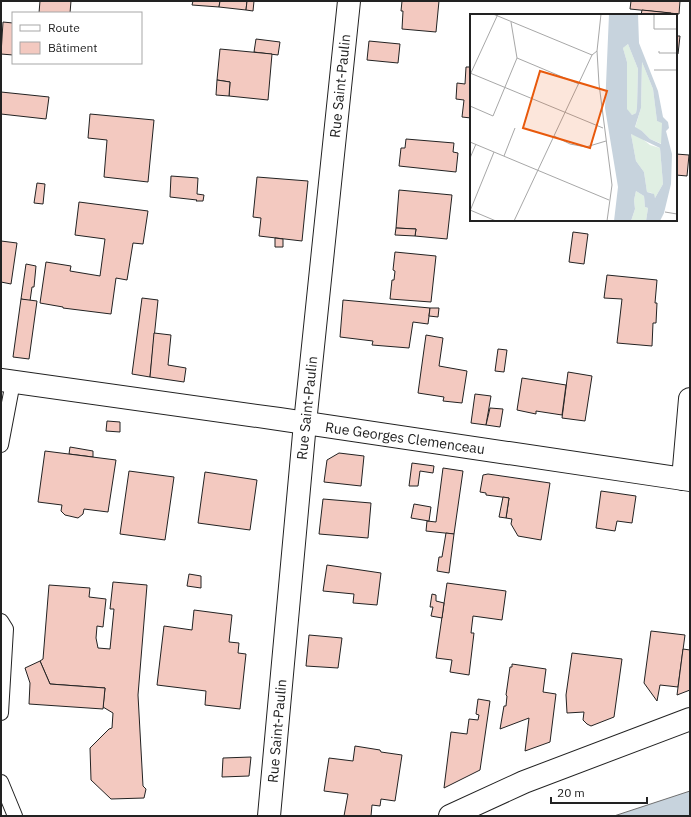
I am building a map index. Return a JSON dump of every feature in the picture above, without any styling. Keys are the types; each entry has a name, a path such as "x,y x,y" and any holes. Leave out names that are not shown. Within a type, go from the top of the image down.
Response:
{"street":[{"name":"Rue Saint-Paulin","path":"269,816 305,423 349,1"},
{"name":"Rue Georges Clemenceau","path":"7,381 305,423 686,480"},
{"path":"686,480 690,399"},
{"path":"450,816 524,782 690,719"}],"lane":[{"path":"1,442 7,381"},
{"path":"1,621 6,630 1,713"},
{"path":"1,782 15,816"}],"shaded area":[{"path":"690,791 690,816 614,816"}],"building":[{"path":"40,1 71,1 70,12 39,12"},
{"path":"193,1 220,1 219,7 192,5"},
{"path":"220,1 247,1 246,10 219,7"},
{"path":"247,1 254,1 253,11 246,10"},
{"path":"402,1 439,1 436,32 402,29"},
{"path":"631,1 680,1 679,14 630,9"},
{"path":"642,10 671,13 671,14 641,14"},
{"path":"3,22 12,23 12,55 1,54"},
{"path":"677,36 680,36 678,54"},
{"path":"256,39 280,42 278,55 254,52"},
{"path":"369,41 400,44 398,63 367,60"},
{"path":"220,49 272,54 268,100 229,96 230,82 217,80"},
{"path":"466,67 470,67 470,118 462,117 464,100 456,99 457,83 465,84"},
{"path":"217,80 230,82 229,96 216,95"},
{"path":"1,92 49,97 46,119 1,114"},
{"path":"90,114 154,120 148,182 104,177 107,140 88,138"},
{"path":"406,139 454,143 453,152 458,153 456,172 399,166 401,148 405,148"},
{"path":"677,154 689,155 687,176 677,175"},
{"path":"171,176 198,178 197,194 204,195 203,201 170,197"},
{"path":"257,177 308,181 302,241 259,236 261,218 253,217"},
{"path":"37,183 45,184 43,204 34,203"},
{"path":"399,190 452,195 447,239 415,236 416,229 396,228"},
{"path":"79,202 148,211 143,244 133,243 127,280 116,278 111,314 63,308 40,303 46,262 71,266 70,271 100,276 105,239 75,235"},
{"path":"396,228 416,229 415,236 395,235"},
{"path":"573,232 588,234 584,264 569,262"},
{"path":"275,238 283,239 283,247 275,247"},
{"path":"1,241 17,243 11,284 1,282"},
{"path":"395,252 436,256 431,302 390,299 392,280 394,280 395,271 393,270"},
{"path":"26,264 36,266 34,287 32,287 30,301 21,299"},
{"path":"607,275 657,280 655,303 657,303 656,323 653,323 652,346 617,343 622,299 604,298"},
{"path":"142,298 158,300 150,377 132,374"},
{"path":"21,299 37,301 29,359 13,357"},
{"path":"343,300 430,308 428,324 413,322 409,348 372,345 373,341 340,337"},
{"path":"430,308 439,308 438,317 429,316"},
{"path":"154,333 171,335 168,365 186,368 184,382 150,377"},
{"path":"426,335 443,338 439,366 467,371 462,403 443,401 444,397 418,393"},
{"path":"498,349 507,350 504,372 495,371"},
{"path":"568,372 592,376 585,421 562,418"},
{"path":"522,378 566,385 562,415 536,411 536,414 517,410"},
{"path":"475,394 491,396 486,425 471,423"},
{"path":"490,408 503,409 500,427 486,425"},
{"path":"107,421 120,422 120,432 106,431"},
{"path":"70,447 93,451 93,457 69,454"},
{"path":"45,451 116,460 108,512 84,509 83,514 78,518 65,515 61,511 62,505 38,502"},
{"path":"339,453 364,456 361,486 324,482 327,460"},
{"path":"412,463 434,466 433,473 420,471 418,486 409,486"},
{"path":"443,468 463,471 454,534 426,531 427,521 436,522"},
{"path":"129,471 174,477 165,540 120,534"},
{"path":"205,472 257,480 250,530 198,523"},
{"path":"488,474 550,483 541,540 518,536 511,524 512,519 506,518 509,498 486,495 486,493 480,492 483,475"},
{"path":"601,491 636,496 632,523 617,521 615,531 596,528"},
{"path":"503,497 509,498 506,518 499,517"},
{"path":"323,499 371,503 368,538 319,534"},
{"path":"414,504 431,507 429,521 411,518"},
{"path":"446,533 454,534 449,573 437,571 439,557 442,557"},
{"path":"327,565 381,573 377,605 353,603 354,594 323,591"},
{"path":"189,574 201,576 201,588 187,586"},
{"path":"113,582 147,585 138,695 143,786 146,789 144,798 111,799 91,780 90,748 109,729 112,728 113,713 103,707 105,688 50,684 40,661 43,659 49,585 90,588 89,597 106,599 103,627 97,626 96,638 98,648 110,649 114,609 110,609"},
{"path":"447,583 506,591 502,620 473,616 471,633 474,633 469,675 450,672 452,660 436,658"},
{"path":"432,594 436,595 436,601 444,603 442,618 431,616 433,607 430,607"},
{"path":"194,610 232,615 229,642 239,643 238,653 246,654 240,709 205,705 206,691 157,685 164,626 192,630"},
{"path":"651,631 685,635 678,687 660,685 657,701 644,683"},
{"path":"309,635 342,638 338,668 306,666"},
{"path":"683,649 690,650 690,690 677,695"},
{"path":"572,653 622,659 614,717 591,726 583,720 584,712 567,713 566,695"},
{"path":"40,661 50,684 105,688 103,709 29,704 30,683 25,668"},
{"path":"512,664 546,669 543,692 556,694 550,742 525,751 529,718 500,729 504,706 506,706 510,667 512,667"},
{"path":"478,699 490,701 480,770 444,788 451,732 467,734 469,719 478,720 479,715 476,714"},
{"path":"355,746 402,755 395,801 381,799 380,806 372,805 371,816 344,816 348,794 324,791 329,758 353,761"},
{"path":"251,757 249,776 222,777 223,758"}]}
